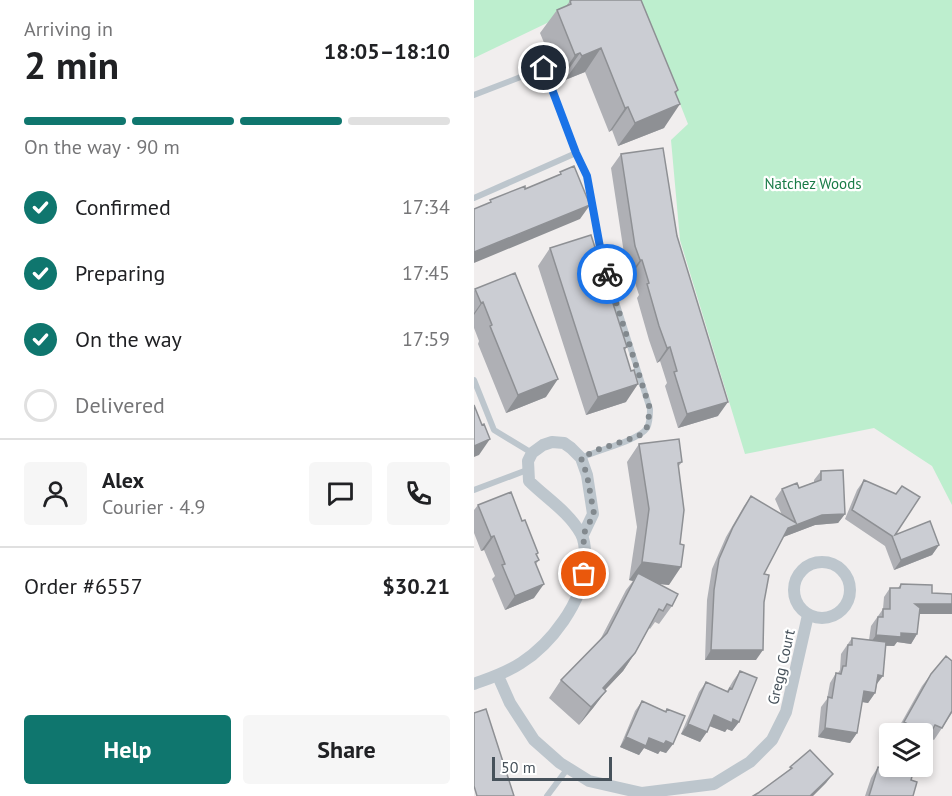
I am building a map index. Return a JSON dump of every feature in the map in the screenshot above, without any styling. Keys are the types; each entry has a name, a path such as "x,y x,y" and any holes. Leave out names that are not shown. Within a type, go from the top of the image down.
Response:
{"street":[{"path":"474,684 498,676 522,663 543,644 570,611 579,593 584,574 583,535 594,514 587,475 581,458 564,443 552,442 543,445 532,453 528,461 529,481 551,499 583,535"},
{"name":"Gregg Court","path":"818,562 828,562 837,566 850,584 850,594 846,605 839,613 827,618 808,615 799,608 794,599 793,589 798,574 805,567 818,562"},
{"name":"Gregg Court","path":"498,676 510,703 534,740 568,768 589,781 642,793 714,784 750,762 772,740 786,712 808,615"}],"lane":[{"path":"474,95 544,68 587,176 602,258 650,409 647,427 639,436 597,450 581,458"},
{"path":"474,198 576,153"},
{"path":"474,380 494,430 532,453"},
{"path":"474,490 527,470"},
{"path":"547,796 568,768"}],"green space":[{"path":"474,0 595,0 474,58"},
{"name":"Natchez Woods","path":"639,0 952,0 952,505 932,466 874,428 745,454 680,240 671,140 688,124"}],"building":[{"path":"572,0 641,0 678,90 675,92 680,104 635,123 628,107 625,108 601,48 582,56 580,53 575,55 557,10 571,4"},
{"path":"663,148 677,236 728,402 687,414 674,372 677,371 670,347 667,348 659,326 647,284 649,283 635,246 621,154"},
{"path":"574,166 590,205 474,252 474,209 491,202 490,200 561,174 560,172"},
{"path":"591,235 627,347 624,348 631,371 634,370 638,384 598,397 550,248"},
{"path":"515,273 558,379 518,395 490,326 492,325 483,302 481,303 475,289"},
{"path":"474,405 490,439 474,446"},
{"path":"679,439 682,462 678,463 684,510 680,544 684,545 681,567 642,562 649,509 639,444"},
{"path":"843,470 845,514 822,515 788,528 764,574 769,575 764,602 763,650 711,650 714,590 719,559 733,527 751,496 796,523 782,489 797,483 799,488 821,480 821,471"},
{"path":"864,480 896,494 902,486 920,497 895,535 930,521 939,545 901,560 892,536 852,510"},
{"path":"511,492 538,553 536,554 539,560 535,562 544,584 515,596 502,565 505,564 494,536 491,537 478,505"},
{"path":"638,573 678,594 672,606 667,604 663,611 659,609 635,653 603,688 606,691 591,707 561,680 607,633"},
{"path":"901,584 932,585 932,593 952,594 952,604 915,604 920,608 917,634 901,633 901,637 876,635 878,617 883,617 883,609 890,609 890,588 900,588"},
{"path":"852,638 886,642 883,676 878,675 875,693 864,691 857,733 825,728 828,697 832,698 836,673 841,674 843,666 846,666 848,645 852,645"},
{"path":"946,656 952,661 952,711 942,728 935,725 933,729 933,723 904,722 931,674"},
{"path":"740,671 757,678 739,722 733,719 732,723 714,715 707,732 688,724 706,682 728,692 730,688 732,689"},
{"path":"642,701 666,712 667,709 685,716 673,744 666,741 664,744 649,738 646,746 626,737"},
{"path":"486,709 514,796 477,796 474,786 474,713"},
{"path":"810,750 833,774 810,796 753,796 792,768 790,767"},
{"path":"878,767 879,777 912,777 911,780 917,782 913,796 869,796"}],"way so far":[{"path":"584,574 583,535 594,514 587,475 581,458 597,450 639,436 647,427 650,418 650,409 607,274"}],"route":[{"path":"544,68 587,176 607,274"}]}
